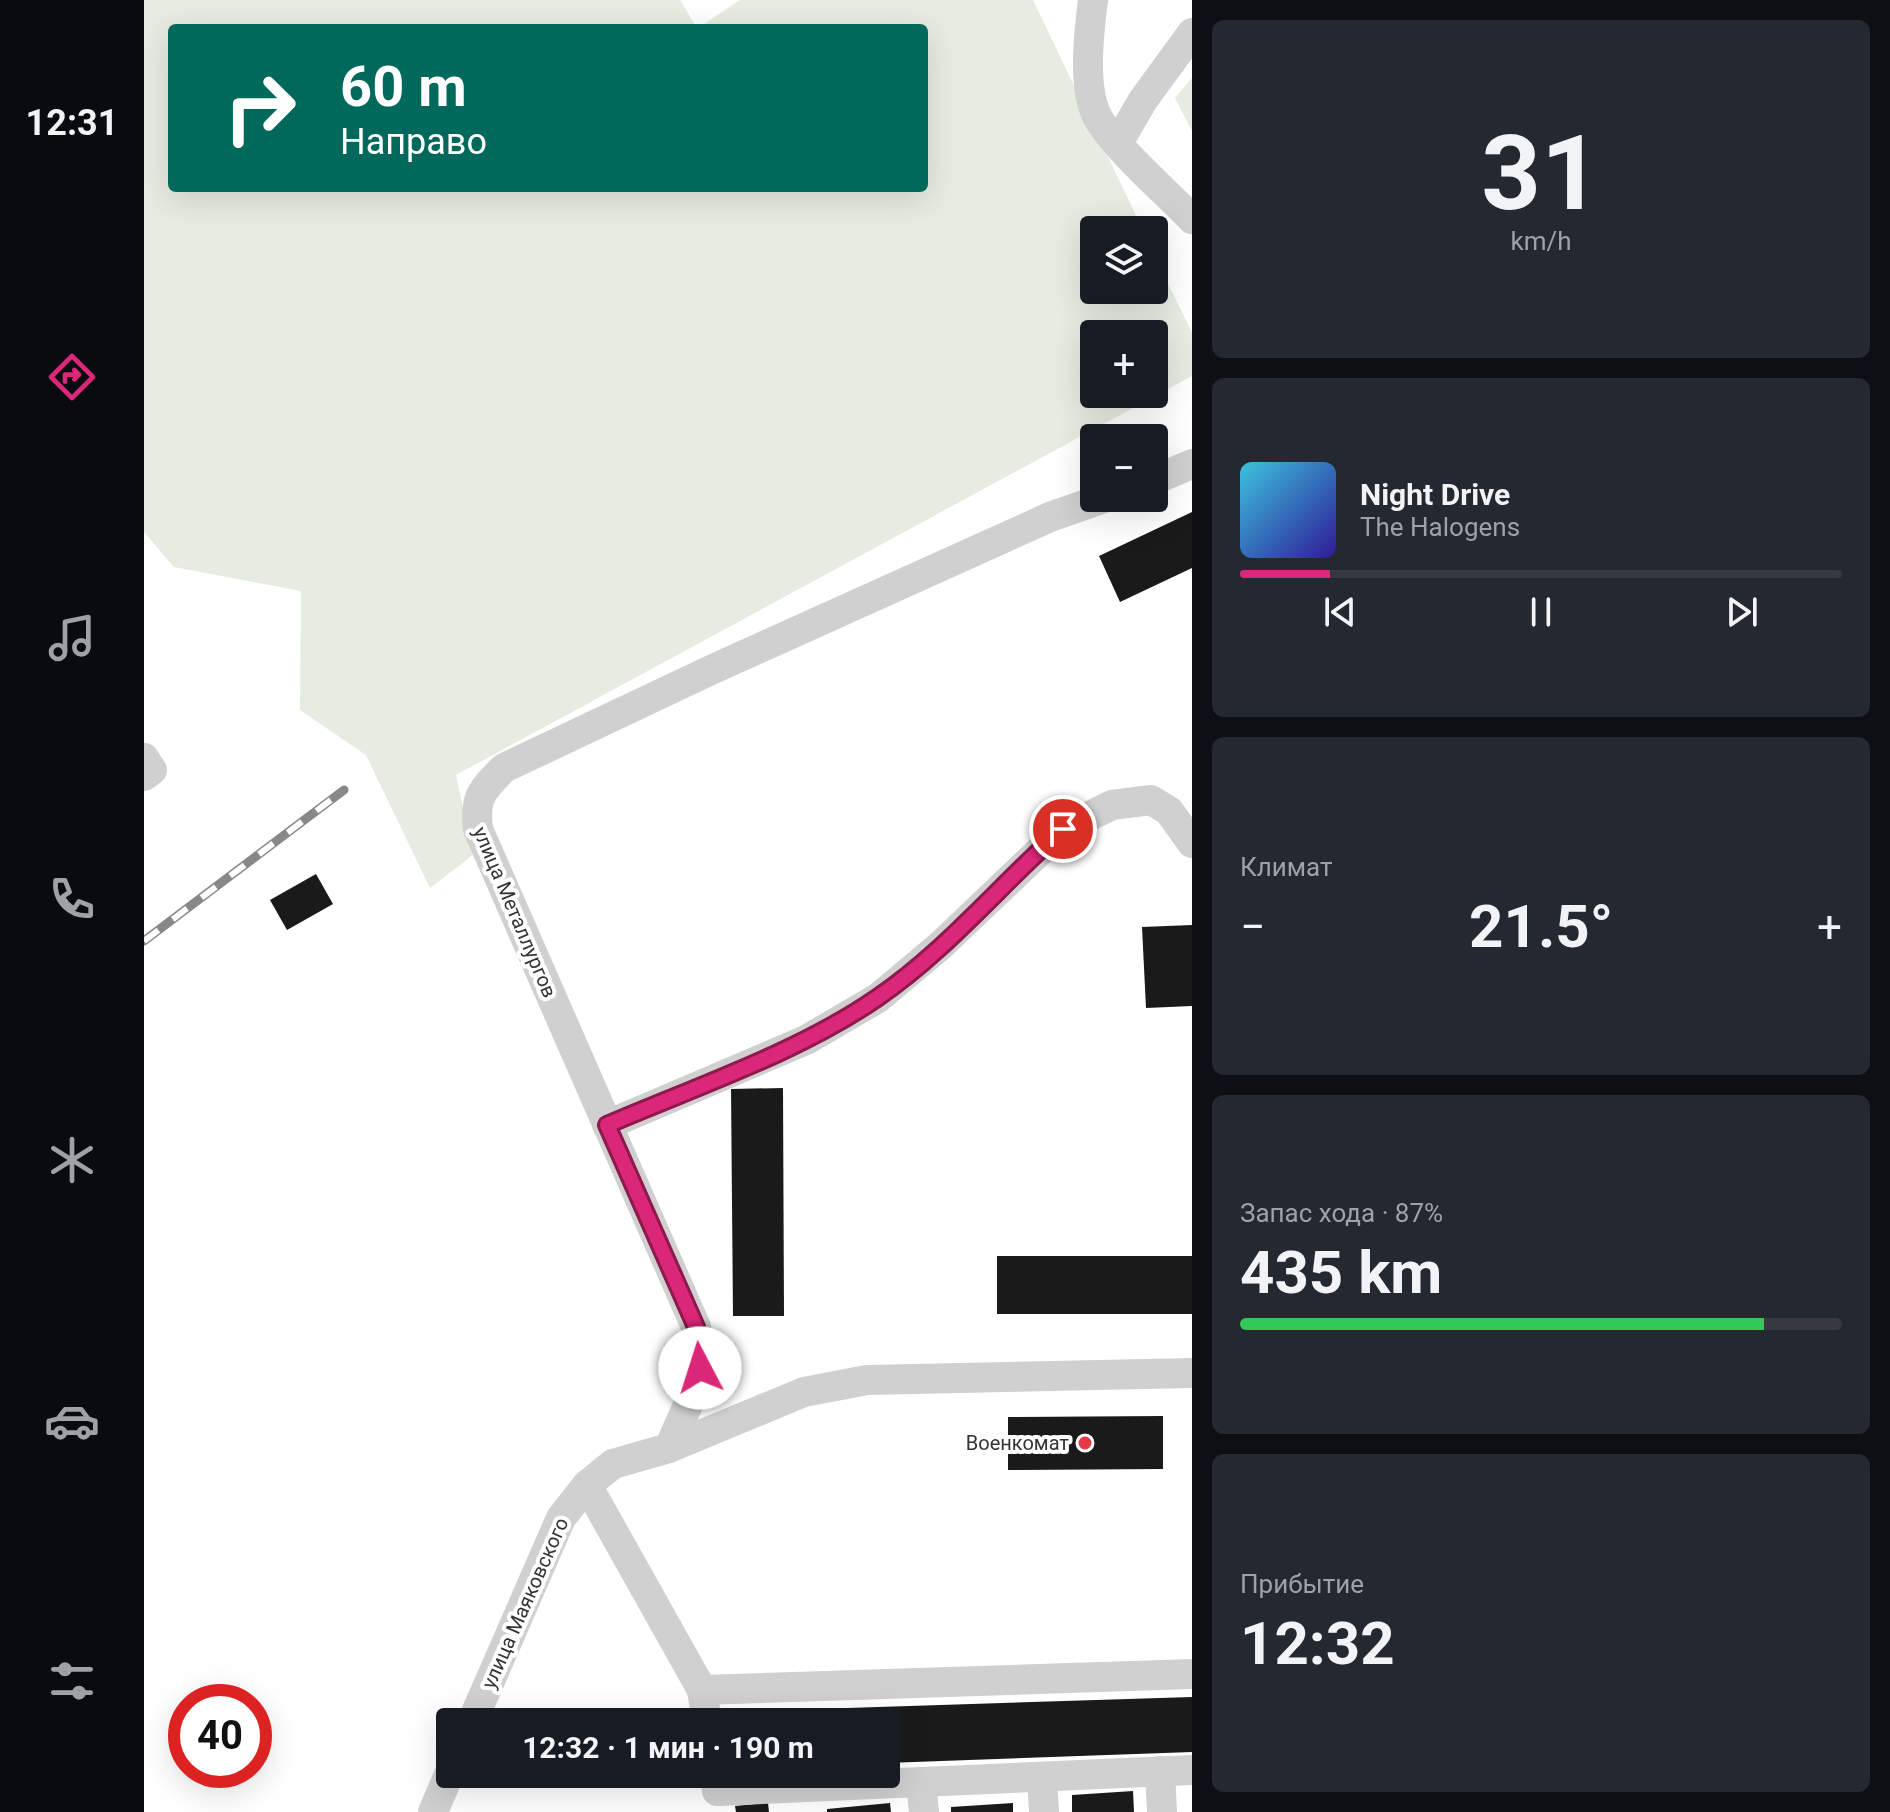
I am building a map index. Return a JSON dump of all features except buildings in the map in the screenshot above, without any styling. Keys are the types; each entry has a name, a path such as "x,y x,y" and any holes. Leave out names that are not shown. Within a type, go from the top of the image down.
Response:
{"street":[{"path":"1093,0 1089,26 1089,88 1097,117 1192,219"},
{"path":"1118,143 1143,100 1192,33"},
{"path":"1168,474 1192,464"},
{"name":"улица Металлургов","path":"669,1448 700,1368 696,1327 478,829 475,808 482,790 504,768 697,676 1050,517 1080,506"},
{"path":"144,758 152,770 144,776"},
{"path":"607,1125 806,1040 878,998 940,946 1063,829 1112,805 1151,800 1169,811 1192,843"},
{"name":"улица Маяковского","path":"478,1708 561,1518 587,1485 613,1464 669,1448 804,1392 867,1380 1192,1373"},
{"path":"587,1485 702,1690 705,1708"},
{"path":"702,1690 1192,1674"},
{"path":"717,1788 717,1791 799,1800 922,1797 1042,1777 1192,1770"},
{"path":"1160,1771 1162,1812"},
{"path":"1042,1777 1044,1812"},
{"path":"433,1812 443,1788"}],"shaded area":[{"path":"144,0 680,0 695,24 168,24 168,192 928,192 928,24 704,24 740,0 1033,0 1136,216 1080,216 1080,304 1168,304 1168,283 1192,333 1192,376 1168,389 1168,320 1080,320 1080,408 1133,408 1103,424 1080,424 1080,437 456,775 473,855 430,888 366,755 300,710 301,591 174,567 144,532"},
{"path":"1192,78 1192,131 1175,98"}],"railway":[{"path":"144,941 344,790"}],"place":[{"name":"Военкомат","path":"1085,1443"}],"route":[{"path":"700,1368 696,1327 607,1125 806,1040 878,998 940,946 1063,829"}]}
